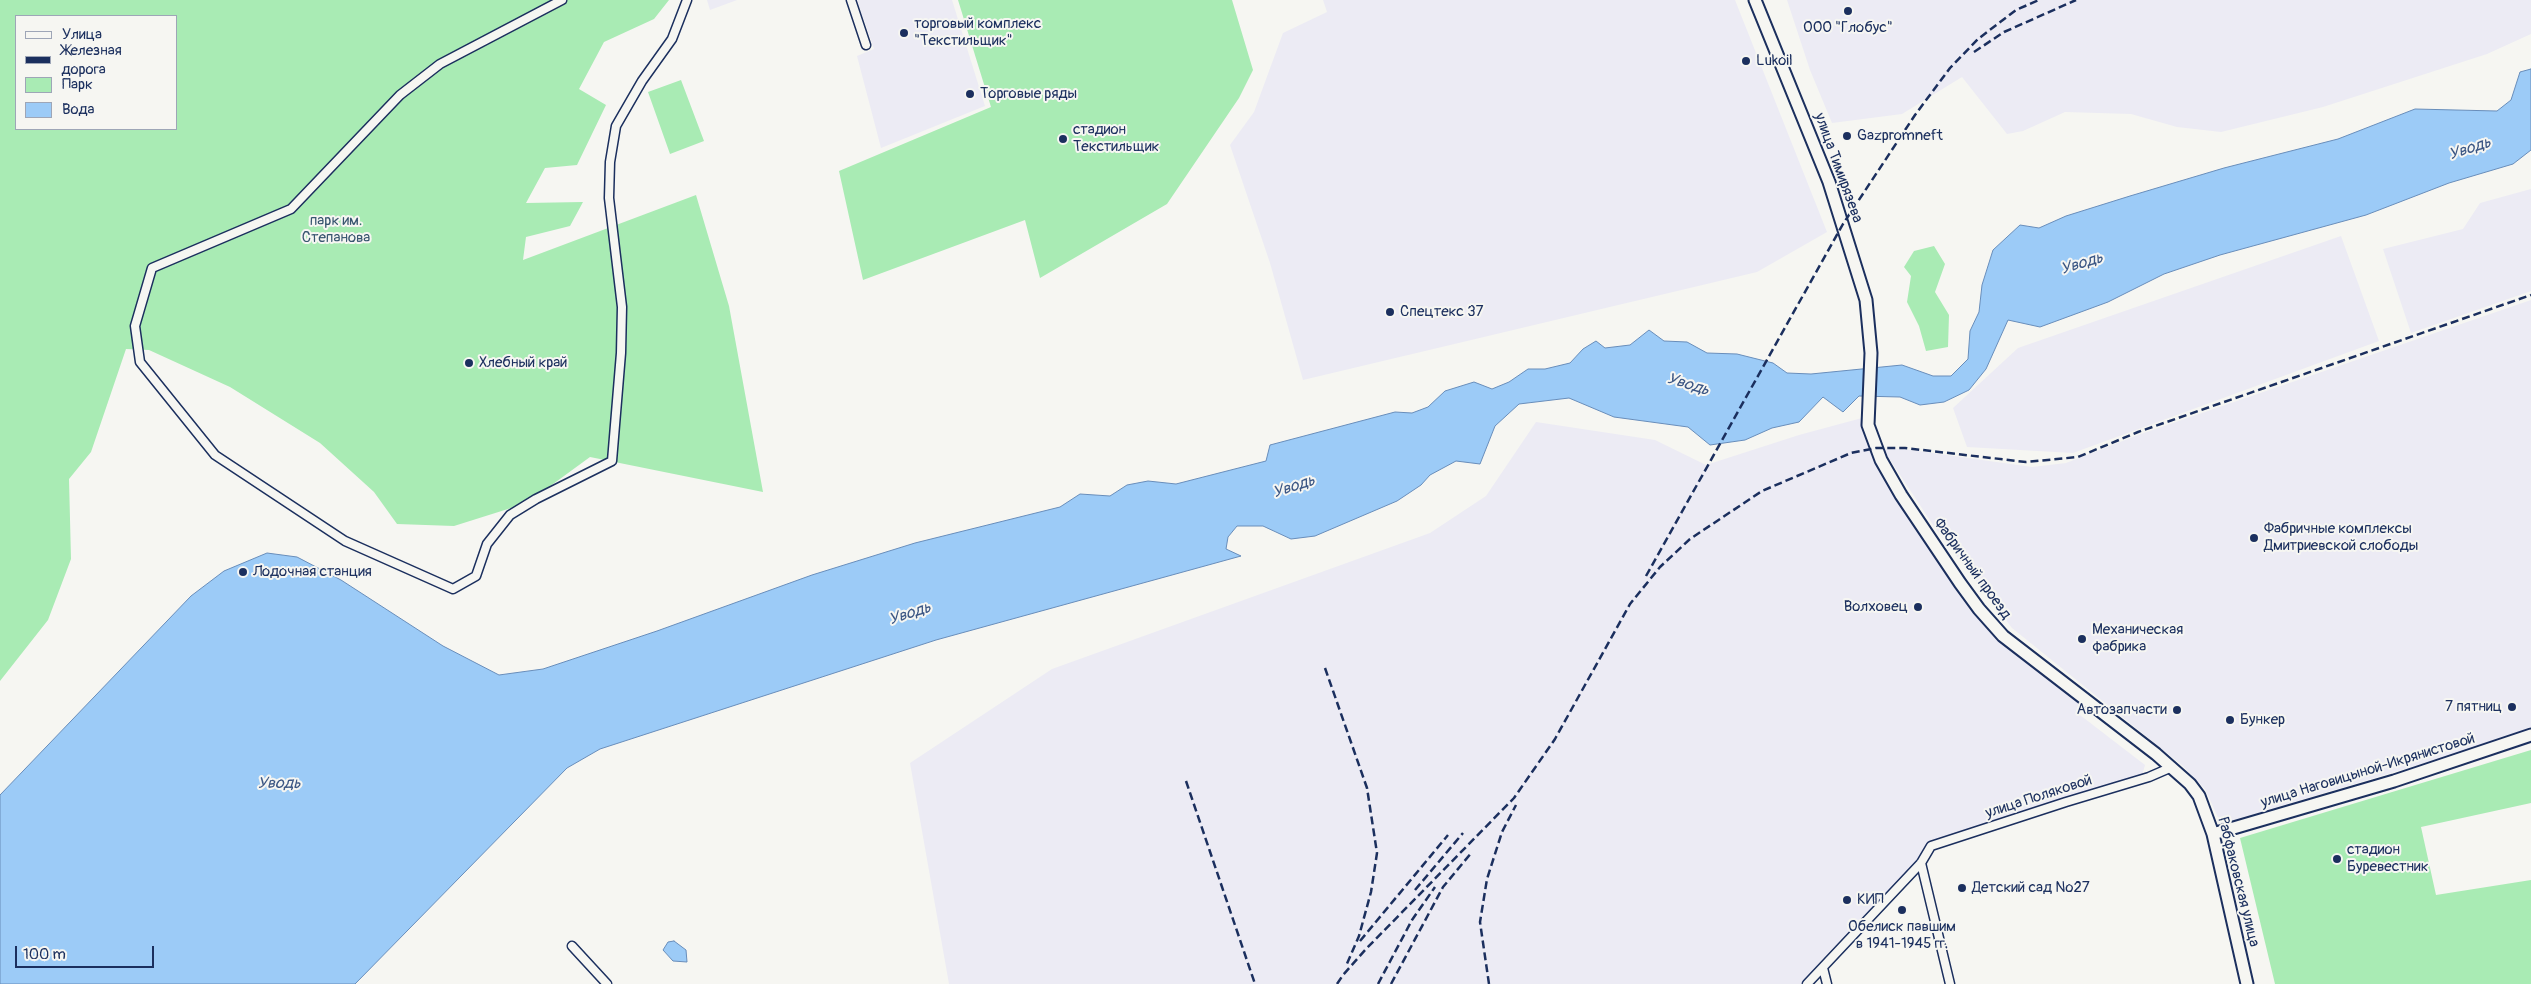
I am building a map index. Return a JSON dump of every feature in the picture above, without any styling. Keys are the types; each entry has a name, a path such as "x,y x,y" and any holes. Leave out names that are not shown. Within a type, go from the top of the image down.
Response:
{"main road":[{"name":"улица Тимирязева","path":"1755,0 1829,182 1866,300 1872,353 1868,408"},
{"name":"Фабричный проезд","path":"1868,408 1868,425 1881,460 1915,516 1979,609 2018,648 2172,767"},
{"name":"улица Наговицыной-Икрянистовой","path":"2213,834 2394,781 2531,736"},
{"name":"Рабфаковская улица","path":"2172,767 2199,796 2213,834 2247,984"}],"street":[{"path":"562,0 440,64 400,95 292,209 152,268 135,326 140,362 215,455 345,541 453,589 476,576 487,544 510,515 536,499 612,461 621,353 622,308 609,198 610,162 616,126 642,81 672,39 687,0"},
{"path":"851,0 866,45"},
{"name":"улица Поляковой","path":"1807,984 1921,863 1931,846 2149,777 2172,767"},
{"path":"1921,863 1950,984"},
{"path":"572,946 607,984"},
{"path":"1823,968 1827,984"}],"shaded area":[{"path":"707,0 737,0 710,10"},
{"path":"857,0 952,0 985,106 881,148 857,56 874,49"},
{"path":"1323,0 1735,0 1827,232 1757,272 1303,380 1270,263 1230,145 1254,112 1283,33 1327,12"},
{"path":"1787,0 2531,0 2531,34 2487,54 2323,107 2221,132 2177,127 2131,114 2065,112 2023,131 2007,134 1962,77 1902,114 1832,123 1810,70"},
{"path":"2531,189 2531,291 2411,333 2383,249 2463,229 2480,203"},
{"path":"2341,236 2379,341 2073,453 1967,447 1953,408 2018,348"},
{"path":"2531,300 2531,731 2221,824 2205,789 2183,766 2012,628 1935,528 1883,449 1904,449 2032,467 2066,463 2138,435"},
{"path":"1862,418 1867,438 1981,614 2087,704 2080,715 2145,765 2142,776 1930,845 1919,861 1804,984 949,984 910,763 1052,669 1430,533 1486,496 1536,422 1655,440 1706,465 1799,435"}],"green space":[{"name":"парк им. Степанова","path":"0,0 669,0 654,19 604,42 579,89 606,105 577,165 545,168 526,203 583,202 570,226 526,237 523,260 696,195 729,306 763,492 590,457 527,503 454,526 397,524 374,492 320,443 230,387 149,350 126,349 91,452 69,479 71,559 48,620 0,681"},
{"name":"стадион Текстильщик","path":"958,0 1232,0 1253,70 1239,98 1167,204 1040,278 1025,220 863,280 839,171 991,107"},
{"path":"681,80 704,141 670,154 648,92"},
{"path":"1934,246 1945,264 1935,292 1949,315 1948,347 1926,351 1919,326 1907,302 1911,276 1904,267 1914,251"},
{"name":"стадион Буревестник","path":"2531,750 2531,803 2421,827 2436,895 2531,880 2531,984 2275,984 2240,838"}],"water":[{"name":"Уводь","path":"2531,69 2531,150 2513,164 2449,183 2366,215 2220,255 2164,274 2108,302 2040,327 2008,320 1986,369 1969,390 1944,402 1920,405 1900,397 1859,396 1843,412 1823,397 1799,422 1772,428 1745,440 1710,445 1688,427 1614,417 1569,398 1519,404 1495,426 1480,464 1456,461 1430,475 1421,485 1397,501 1315,536 1291,539 1263,526 1237,526 1228,537 1226,549 1241,556 936,640 600,749 567,768 355,984 0,984 0,795 191,596 224,571 267,553 297,557 341,580 443,646 499,675 543,669 657,631 812,575 915,543 1060,507 1080,494 1110,496 1127,485 1148,481 1176,484 1266,461 1270,445 1395,412 1412,413 1428,407 1445,391 1474,382 1492,389 1509,382 1528,369 1545,369 1570,363 1583,349 1596,341 1605,348 1630,345 1649,330 1664,341 1687,342 1707,353 1737,354 1773,363 1787,373 1811,374 1902,365 1933,376 1951,376 1968,359 1970,331 1979,312 1982,285 1993,250 2020,225 2039,228 2066,216 2224,168 2338,139 2415,109 2497,111 2511,100 2520,72"},
{"path":"674,941 686,950 687,962 673,961 663,950 668,942"}],"railway":[{"path":"1646,576 1843,224 1915,115 1950,68 1978,39 2016,10 2039,0"},
{"path":"1974,52 2004,32 2076,0"},
{"path":"1337,984 1366,949 1514,798 1555,739 1630,604 1660,567 1690,539 1762,491 1851,453 1876,448 1905,448 2026,462 2078,457 2138,432 2531,295"},
{"path":"1325,668 1367,788 1377,853 1371,892 1359,936 1346,966"},
{"path":"1186,781 1255,984"},
{"path":"1489,984 1480,922 1487,879 1502,832 1516,805"},
{"path":"1415,890 1463,833"},
{"path":"1360,941 1448,835"},
{"path":"1391,984 1443,887 1472,852"},
{"path":"1378,984 1412,920 1435,887"}],"place":[{"name":"ООО \"Глобус\"","path":"1848,11"},
{"name":"торговый комплекс \"Текстильщик\"","path":"904,33"},
{"name":"Lukoil","path":"1746,61"},
{"name":"Торговые ряды","path":"970,94"},
{"name":"Gazpromneft","path":"1847,136"},
{"name":"стадион Текстильщик","path":"1063,139"},
{"name":"Спецтекс 37","path":"1390,312"},
{"name":"Хлебный край","path":"469,363"},
{"name":"Фабричные комплексы Дмитриевской слободы","path":"2254,538"},
{"name":"Лодочная станция","path":"243,572"},
{"name":"Волховец","path":"1918,607"},
{"name":"Механическая фабрика","path":"2082,639"},
{"name":"7 пятниц","path":"2512,707"},
{"name":"Автозапчасти","path":"2177,710"},
{"name":"Бункер","path":"2230,720"},
{"name":"стадион Буревестник","path":"2337,859"},
{"name":"Детский сад №27","path":"1962,888"},
{"name":"КИП","path":"1847,900"},
{"name":"Обелиск павшим в 1941-1945 гг.","path":"1902,910"}]}
